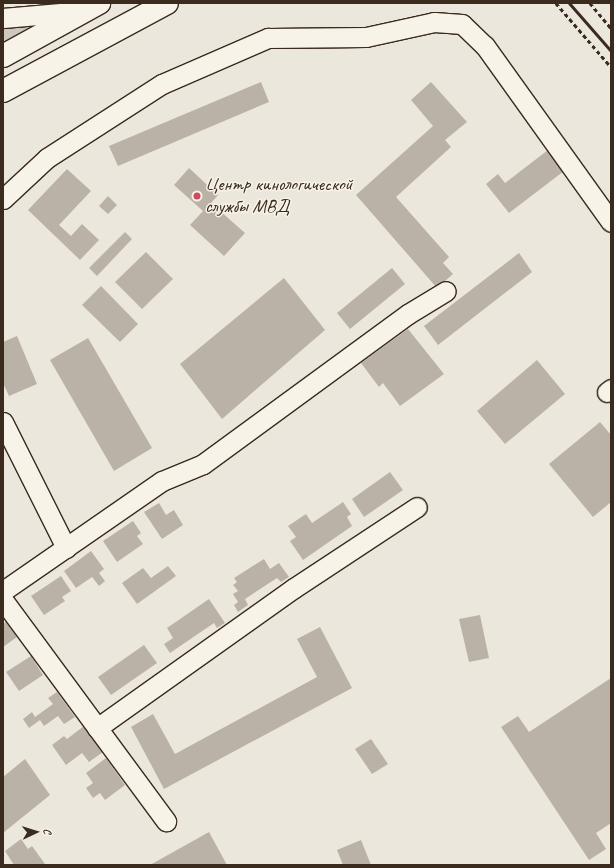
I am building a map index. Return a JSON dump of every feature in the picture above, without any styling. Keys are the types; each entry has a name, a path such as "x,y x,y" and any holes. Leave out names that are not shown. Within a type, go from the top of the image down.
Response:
{"highway":[{"path":"3,91 167,3"},
{"path":"3,56 90,5"}],"street":[{"path":"3,8 9,3"},
{"path":"3,18 90,5"},
{"path":"3,199 47,158 162,84 268,38 366,37 434,22 462,24 485,46 611,222"},
{"path":"3,591 162,481 204,464 408,314 446,291"},
{"path":"3,422 66,548"},
{"path":"97,728 294,588 417,507"},
{"path":"3,600 166,821"}],"path":[{"path":"556,3 611,67"},
{"path":"590,3 611,28"}],"shaded area":[{"path":"29,26 31,32 3,48 3,28"}],"building":[{"path":"261,82 269,102 118,166 109,146"},
{"path":"431,82 467,122 445,140 451,147 396,197 449,257 443,263 453,274 437,288 356,195 433,126 411,100"},
{"path":"548,150 564,171 509,213 486,184 498,174 505,183"},
{"path":"189,168 218,195 211,203 245,233 224,256 190,225 203,211 174,185"},
{"path":"67,169 91,191 59,225 71,236 82,224 99,240 80,260 28,210"},
{"path":"108,196 117,205 108,214 99,206"},
{"path":"125,232 132,239 97,276 89,268"},
{"path":"146,252 173,279 142,309 115,282"},
{"path":"519,253 532,272 438,345 424,326"},
{"path":"392,268 405,284 350,329 337,313"},
{"path":"284,278 325,330 222,419 180,364"},
{"path":"101,286 138,324 120,342 82,305"},
{"path":"408,329 444,374 400,406 383,383 379,387 361,363"},
{"path":"17,336 37,384 9,396 3,383 3,342"},
{"path":"88,338 152,448 114,471 50,360"},
{"path":"537,360 565,394 505,444 477,411"},
{"path":"600,422 611,435 611,502 593,517 549,464"},
{"path":"390,472 403,490 364,517 352,499"},
{"path":"343,502 351,514 347,517 352,526 303,560 290,541 296,537 288,526 306,514 312,523"},
{"path":"159,503 166,515 174,510 183,525 162,539 144,512"},
{"path":"133,521 141,533 137,536 143,544 117,562 103,541"},
{"path":"91,551 104,569 99,573 105,581 99,586 92,577 76,588 64,571"},
{"path":"264,559 270,569 279,563 289,577 281,582 277,578 245,599 248,605 238,612 234,605 238,602 233,594 238,591 233,585 237,582 234,578"},
{"path":"168,566 176,576 137,604 122,583 143,568 151,578"},
{"path":"61,576 71,591 62,597 65,601 44,615 31,596"},
{"path":"209,599 225,623 217,628 214,623 170,653 164,644 173,638 167,628"},
{"path":"480,615 489,658 469,662 459,619"},
{"path":"6,622 17,637 3,647 3,624"},
{"path":"320,627 352,688 164,789 131,727 153,714 175,754 317,677 297,639"},
{"path":"144,645 157,663 111,695 98,677"},
{"path":"31,656 43,675 19,691 6,672"},
{"path":"611,678 611,823 596,833 606,849 589,860 501,727 518,716 529,732"},
{"path":"57,692 75,717 64,724 58,716 44,726 40,720 29,728 23,719 32,712 35,717 53,704 48,698"},
{"path":"84,726 103,752 89,762 82,753 66,765 52,745 64,736 67,739"},
{"path":"371,739 388,764 372,774 355,749"},
{"path":"106,758 125,785 105,800 100,793 93,798 86,788 93,783 86,773"},
{"path":"25,759 50,795 3,833 3,777"},
{"path":"209,832 227,865 150,865"},
{"path":"21,839 28,849 32,846 45,864 14,865 5,851"},
{"path":"361,840 371,865 343,865 337,850"}],"railway":[{"path":"569,3 611,51"}],"place":[{"name":"Центр кинологической службы МВД","path":"197,196"}]}
